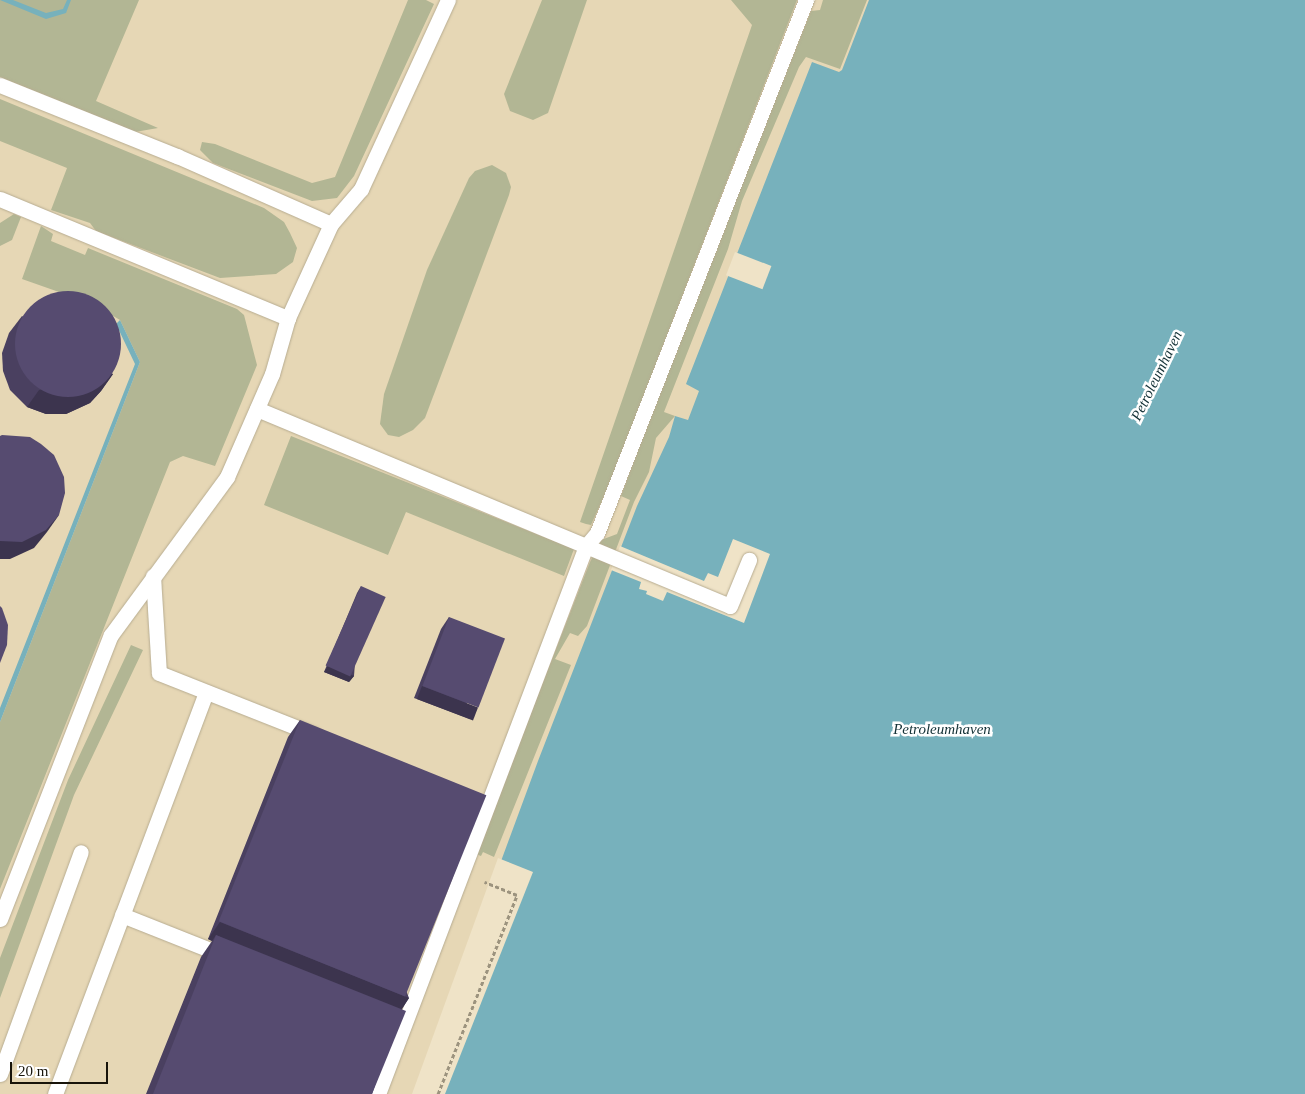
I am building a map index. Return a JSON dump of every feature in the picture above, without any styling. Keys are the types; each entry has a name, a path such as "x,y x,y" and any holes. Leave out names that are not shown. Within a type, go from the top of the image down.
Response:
{"lane":[{"path":"0,919 111,635 227,477 272,374 288,318 331,224 361,189 448,0"},
{"path":"378,1094 586,546 597,534 806,0"},
{"path":"0,85 177,156 331,224"},
{"path":"0,199 288,318"},
{"path":"257,409 730,606 749,560"},
{"path":"153,576 159,673 324,738"},
{"path":"55,1094 206,692"},
{"path":"471,796 489,804"},
{"path":"0,1074 81,852"},
{"path":"122,915 240,962"},
{"path":"385,1021 403,1028"}],"path":[{"path":"438,1094 517,895 462,874"}],"shaded area":[{"path":"0,0 1305,0 1305,1094 0,1094"}],"green space":[{"path":"0,0 139,0 96,101 158,128 135,132 0,77"},
{"path":"408,0 426,0 434,4 354,176 337,198 312,201 213,163 200,150 202,142 215,144 312,183 335,177"},
{"path":"542,0 587,0 548,113 533,120 510,111 504,94"},
{"path":"731,0 797,0 609,485 591,525 586,524 580,522 752,25"},
{"path":"823,0 867,0 840,69 806,57 799,67 742,201 728,249 664,412 675,416 656,438 649,472 634,502 587,626 578,636 570,633 555,659 571,665 494,857 483,852 481,856 476,854 590,562 601,540 617,534 630,500 621,496 664,378 811,11 820,10"},
{"path":"0,99 264,208 284,222 290,233 297,248 293,262 276,274 220,278 96,231 90,223 51,210 67,168 0,141"},
{"path":"492,165 506,173 511,187 509,195 425,418 413,430 399,437 388,435 380,424 384,394 427,270 469,178 475,171"},
{"path":"14,214 21,217 12,240 0,246 0,223"},
{"path":"41,226 53,234 51,241 85,255 88,248 237,309 244,315 257,365 215,466 183,456 170,462 0,889 0,722 140,362 120,320 93,304 22,279"},
{"path":"291,436 574,549 564,576 406,512 388,555 264,505"},
{"path":"131,645 143,650 74,795 0,998 0,958 68,780"}],"water":[{"path":"0,0 13,0 46,13 63,9 67,0 71,0 66,13 46,19"},
{"name":"Petroleumhaven","path":"869,0 1305,0 1305,1094 415,1094 538,761 637,506 669,437 675,416 688,420 699,391 686,384 812,62 839,72 842,70"},
{"path":"120,320 140,362 0,722 0,708 135,364 116,324"}],"pier":[{"path":"735,252 771,266 762,289 726,275"},
{"path":"733,539 770,554 744,623 667,592 663,601 646,594 647,591 639,589 641,582 611,570 620,546 704,581 708,573 718,577"},
{"path":"498,858 533,872 445,1094 412,1094"}],"building":[{"path":"68,291 88,295 106,306 117,324 121,344 117,364 106,382 88,393 68,397 48,393 30,382 19,364 15,344 19,324 30,306 48,295"},
{"path":"0,436 30,437 41,444 54,455 64,477 65,493 59,515 46,530 22,542 0,541"},
{"path":"361,586 386,597 350,676 326,665"},
{"path":"0,606 8,625 7,645 0,663"},
{"path":"449,617 505,639 478,708 422,686"},
{"path":"300,720 486,795 405,996 219,921"},
{"path":"216,935 406,1011 372,1094 153,1094"}]}
